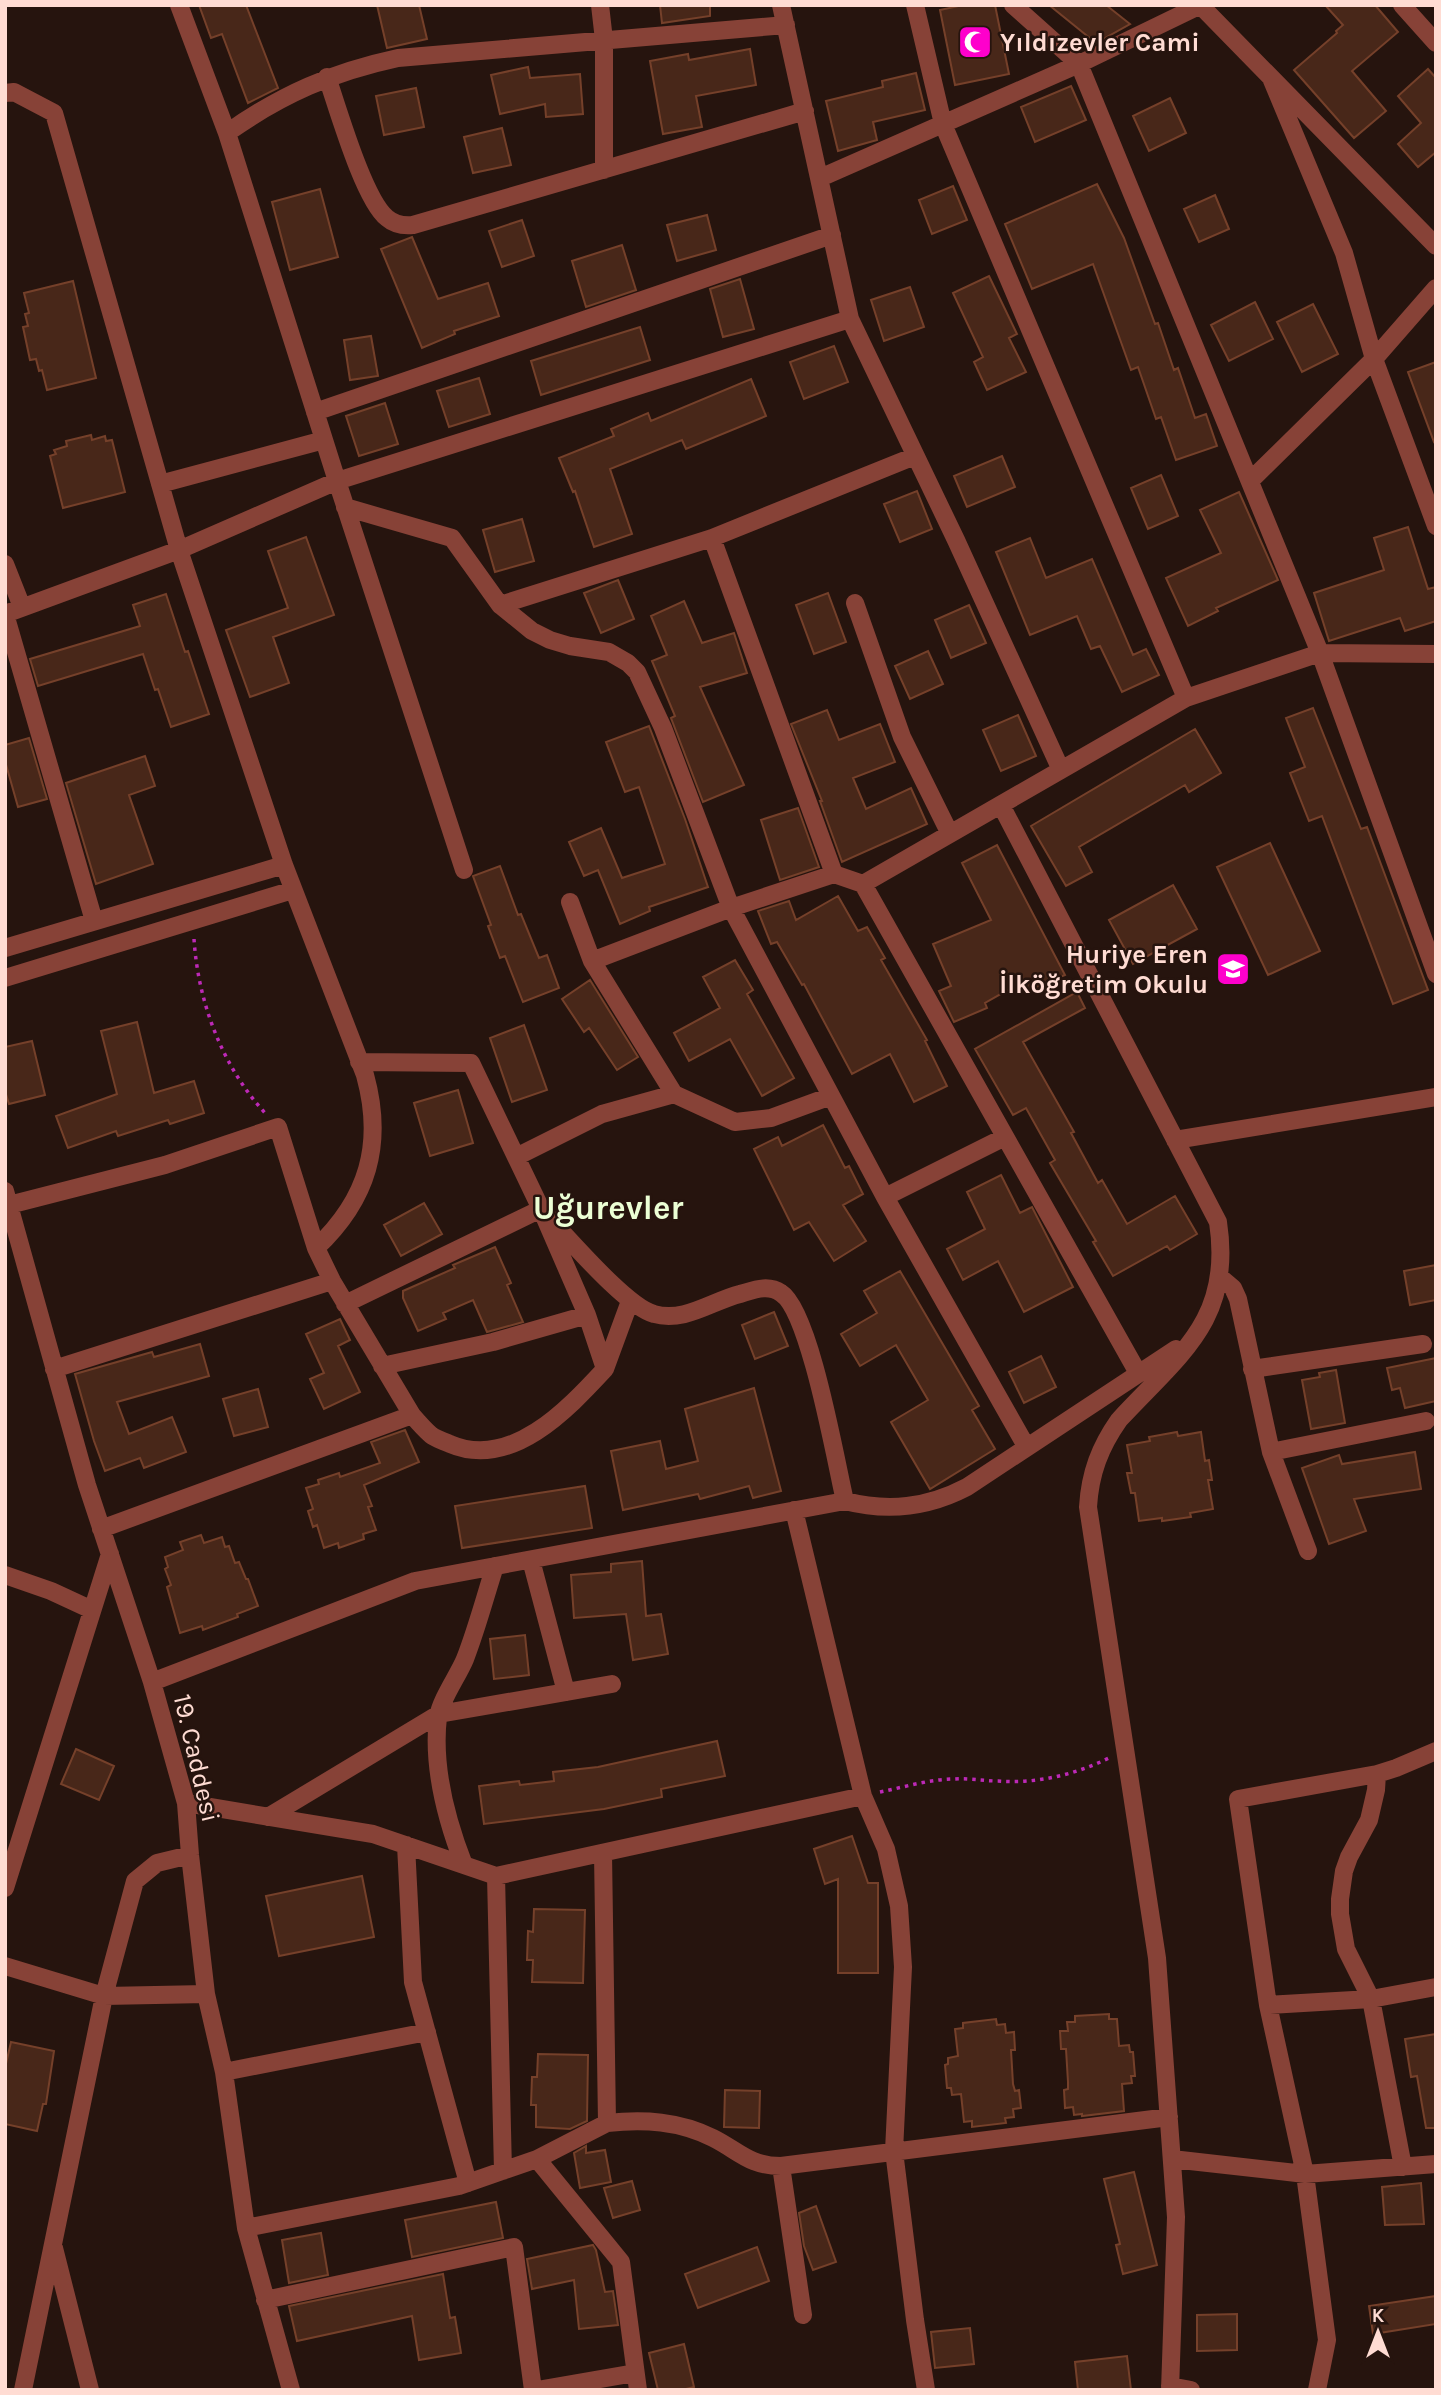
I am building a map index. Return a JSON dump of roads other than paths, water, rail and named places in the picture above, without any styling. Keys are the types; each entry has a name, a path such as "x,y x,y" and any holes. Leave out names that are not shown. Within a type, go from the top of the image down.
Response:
{"street":[{"path":"179,5 227,133 345,507 464,870"},
{"path":"600,5 604,40 604,170"},
{"path":"781,5 850,319 1061,770"},
{"path":"915,5 943,124 1186,698"},
{"path":"1013,5 1079,64 1320,653 1436,974"},
{"path":"820,178 1079,64 1201,5 1436,246"},
{"path":"1402,5 1436,43"},
{"path":"227,133 279,99 327,77 398,58 786,25"},
{"path":"327,77 366,187 383,214 394,223 413,225 805,111"},
{"path":"1271,78 1344,253 1374,359 1436,526"},
{"path":"5,93 14,92 54,113 179,550 284,865 370,1095 373,1115 371,1155 357,1196 339,1224 316,1248"},
{"path":"315,412 832,235"},
{"path":"1250,481 1374,359 1436,288"},
{"path":"11,612 179,550 337,481 850,319"},
{"path":"160,484 324,440"},
{"path":"500,605 712,538 915,456"},
{"path":"345,507 452,538 500,605 515,619 541,635 570,646 609,652 637,672 663,728 731,908 885,1197 1027,1446"},
{"path":"712,538 834,874"},
{"path":"5,564 11,612 94,921"},
{"path":"855,603 902,737 950,834"},
{"path":"863,884 1186,698 1320,653 1436,654"},
{"path":"1001,805 1218,1222 1221,1240 1220,1277 1215,1298 1197,1336 1114,1427 1100,1452 1090,1488 1090,1525 1157,1958 1176,2217 1170,2388 1191,2390"},
{"path":"5,948 284,865"},
{"path":"592,961 731,908 834,874 863,884 1138,1373"},
{"path":"5,978 293,890"},
{"path":"570,902 592,961 674,1094 735,1122 771,1118 831,1096"},
{"path":"359,1062 471,1063 541,1209 587,1315 605,1369"},
{"path":"516,1157 602,1114 674,1094"},
{"path":"1175,1140 1436,1097"},
{"path":"7,1198 165,1165 278,1127 316,1248 331,1281 412,1415 432,1437 462,1449 500,1449 540,1430 583,1393 605,1369 630,1301"},
{"path":"885,1197 1005,1137"},
{"name":"19. Caddesi","path":"7,1198 101,1529 152,1682 186,1803 206,1994 224,2072 246,2228 291,2390"},
{"path":"541,1209 630,1301 652,1314 677,1316 762,1288 784,1295 792,1305 812,1355 845,1501"},
{"path":"345,1304 541,1209"},
{"path":"1220,1277 1238,1298 1271,1452 1307,1551"},
{"path":"54,1369 331,1281"},
{"path":"383,1366 493,1342 587,1315"},
{"path":"152,1682 415,1581 845,1501 899,1508 934,1502 967,1487 1197,1336"},
{"path":"1252,1369 1423,1344"},
{"path":"101,1529 412,1415"},
{"path":"1271,1452 1426,1421"},
{"path":"794,1510 863,1796 886,1849 894,1876 903,1936 894,2151 926,2390"},
{"path":"5,1888 110,1554"},
{"path":"531,1560 566,1692"},
{"path":"464,1865 441,1789 437,1739 439,1714 465,1660 495,1566"},
{"path":"5,1575 51,1591 92,1610"},
{"path":"268,1817 439,1714 612,1684"},
{"path":"1317,2390 1328,2340 1305,2174 1268,2005 1238,1799 1377,1774 1396,1769 1436,1751"},
{"path":"1377,1774 1373,1806 1349,1857 1340,1899 1346,1949 1371,1999 1403,2167"},
{"path":"186,1803 373,1834 496,1876 863,1796"},
{"path":"406,1845 414,1982 468,2183"},
{"path":"603,1853 607,2123"},
{"path":"23,2390 104,1996 135,1881 157,1863 190,1856"},
{"path":"496,1876 503,2171"},
{"path":"5,1966 104,1996 206,1994"},
{"path":"1268,2005 1371,1999 1436,1987"},
{"path":"224,2072 427,2032"},
{"path":"246,2228 468,2183 537,2159 607,2123 629,2121 673,2124 713,2138 758,2164 781,2166 1169,2116"},
{"path":"265,2300 514,2247 535,2390 636,2381 621,2263 537,2159"},
{"path":"1172,2159 1305,2174 1436,2164"},
{"path":"781,2166 803,2315"},
{"path":"54,2245 90,2390"}],"place":[{"name":"Yıldızevler Cami","path":"975,42"},
{"name":"Huriye Eren İlköğretim Okulu","path":"1233,969"}],"district":[{"name":"Uğurevler","path":"608,1207"}]}
